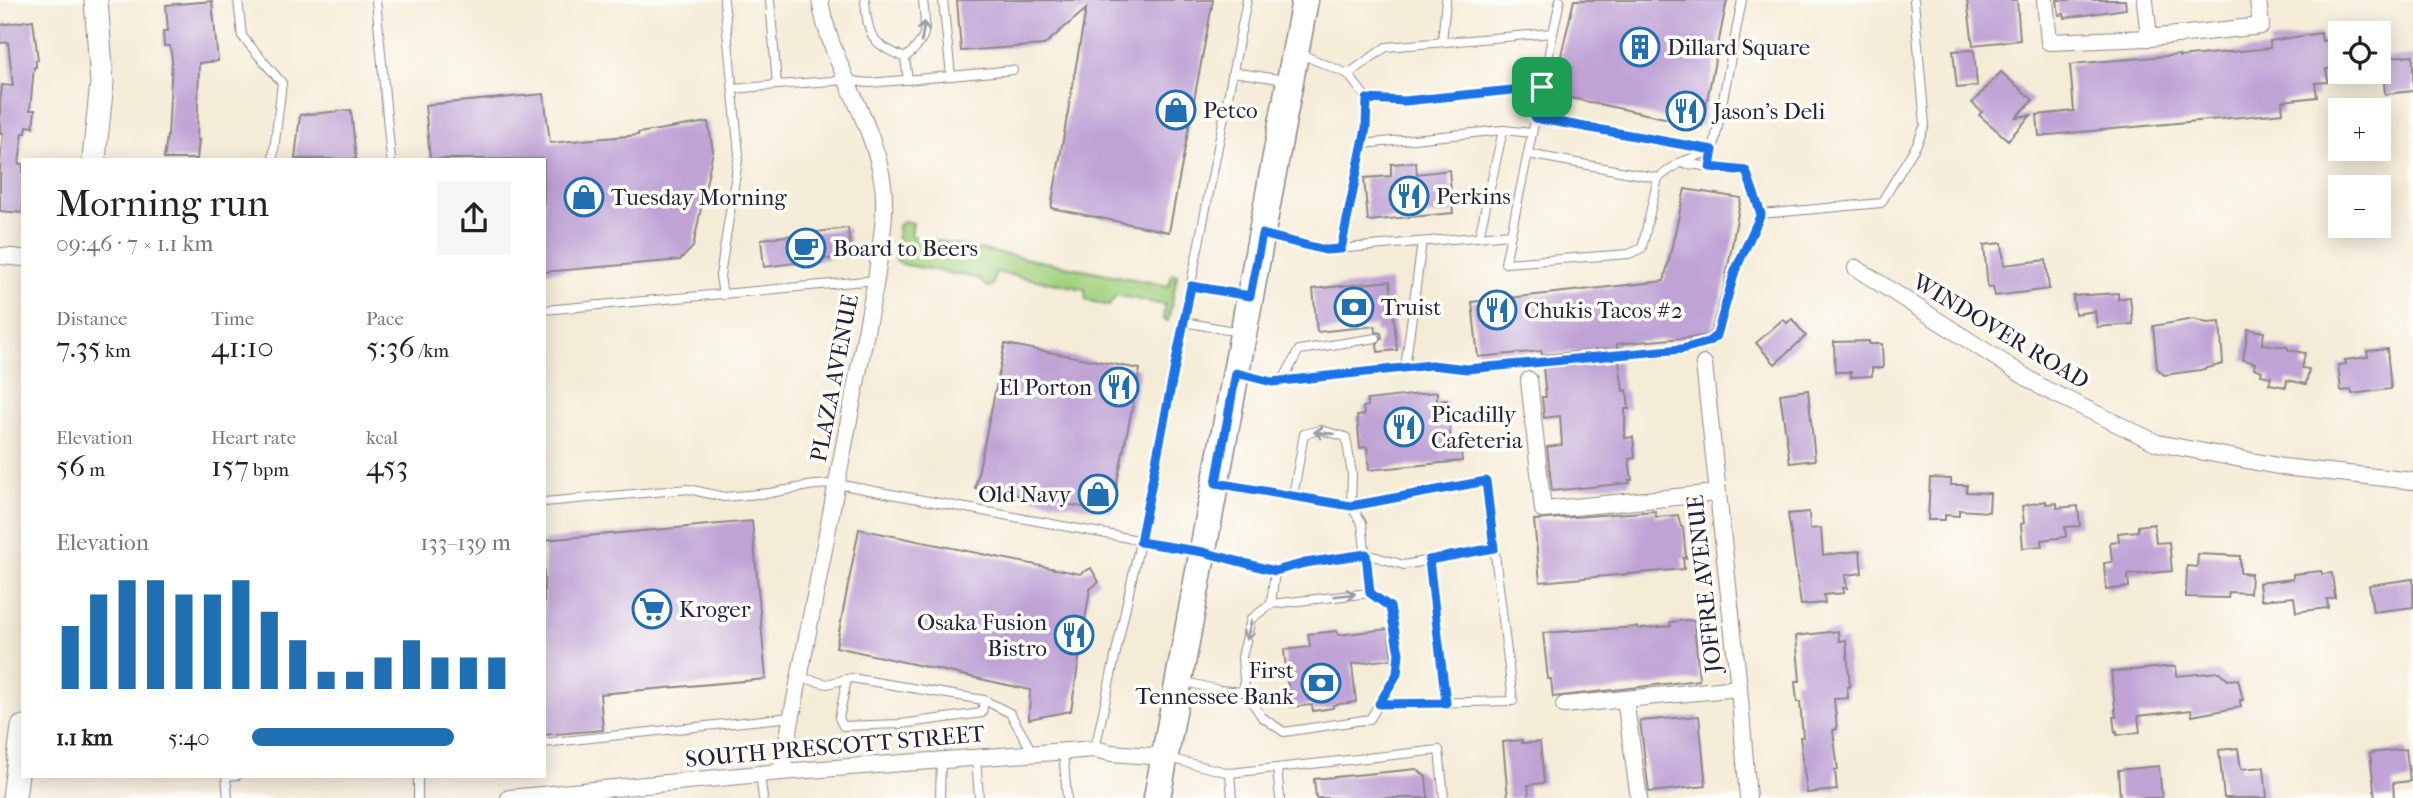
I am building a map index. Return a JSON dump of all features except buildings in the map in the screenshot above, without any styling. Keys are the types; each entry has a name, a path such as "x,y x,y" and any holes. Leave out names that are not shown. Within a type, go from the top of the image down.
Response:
{"main road":[{"path":"94,158 102,83 96,0"},
{"path":"1157,798 1305,0"},
{"path":"14,798 21,743"}],"street":[{"name":"PLAZA AVENUE","path":"781,772 876,281 884,224 882,180 874,146 824,25 820,0"},
{"path":"2045,0 2049,42 2149,38 2260,26 2258,0"},
{"path":"2145,0 2149,38"},
{"path":"0,256 21,258"},
{"name":"WINDOVER ROAD","path":"1856,268 2043,388 2157,443 2283,467 2413,481"},
{"name":"JOFFRE AVENUE","path":"1704,364 1739,688 1748,798"},
{"path":"1529,380 1543,510 1717,493"},
{"path":"1564,705 1739,688"},
{"path":"1625,699 1639,798"},
{"name":"SOUTH PRESCOTT STREET","path":"509,798 556,796 781,772 1095,749 1111,753 1165,757"}],"lane":[{"path":"238,0 242,36 282,83 273,158"},
{"path":"376,0 391,158"},
{"path":"723,295 720,276 739,153 724,0"},
{"path":"770,0 777,85"},
{"path":"865,0 867,26 881,48 905,58"},
{"path":"905,58 922,44 926,24 923,0"},
{"path":"943,0 951,76"},
{"path":"1095,749 1140,542 1247,0"},
{"path":"1442,42 1446,0"},
{"path":"1560,0 1505,263 1629,254 1642,248 1658,178 1679,163 1713,150"},
{"path":"1710,167 1742,0"},
{"path":"1761,214 1881,203 1917,144 1925,125 1914,0"},
{"path":"1348,74 1387,47 1553,33"},
{"path":"1295,52 1348,74 1367,99 1366,128 1341,249"},
{"path":"905,58 908,80"},
{"path":"733,89 845,80 869,83 1013,70"},
{"path":"1233,72 1290,81"},
{"path":"1367,99 1405,101 1542,87"},
{"path":"1535,118 1713,150"},
{"path":"1363,144 1503,130 1532,133"},
{"path":"1479,237 1503,130"},
{"path":"1528,154 1658,178"},
{"path":"1236,373 1272,382 1431,365 1467,369 1682,349 1708,342 1717,335 1735,271 1761,214 1746,171 1679,163"},
{"path":"1262,234 1325,250 1511,234"},
{"path":"1405,368 1422,242"},
{"path":"546,310 876,281"},
{"path":"1191,286 1250,296"},
{"path":"1184,322 1244,333"},
{"path":"1396,336 1408,335"},
{"path":"1283,380 1299,350 1376,338"},
{"path":"1293,496 1304,433 1321,430 1346,437 1352,474 1351,506 1362,523 1370,593"},
{"path":"1216,483 1351,506 1486,481 1513,701 1379,704"},
{"path":"546,502 688,489 724,497 837,484 1203,552 1275,571 1305,563 1366,554 1404,565 1494,548"},
{"path":"1429,560 1446,703"},
{"path":"1271,604 1275,571"},
{"path":"1370,593 1390,607 1399,653 1397,674 1370,719 1284,732 1262,717 1245,692 1242,657 1251,619 1271,604 1370,593"},
{"path":"799,677 827,684 851,678 984,700 1010,713 1033,753"},
{"path":"847,679 839,718 843,726 901,724 982,713 984,700"},
{"path":"1179,680 1219,690 1245,692"},
{"path":"546,743 791,717"},
{"path":"1165,757 1230,773 1439,750 1444,798"},
{"path":"1063,751 1067,798"},
{"path":"976,758 979,798"},
{"path":"940,798 941,760"},
{"path":"1277,768 1280,798"},
{"path":"1230,773 1232,798"},
{"path":"760,774 763,798"},
{"path":"226,778 228,798"},
{"path":"418,778 418,798"}],"green space":[{"path":"904,221 913,223 911,236 1169,286 1172,274 1177,275 1168,321 1163,319 1165,305 1116,295 1109,306 1086,300 1085,289 995,272 993,285 988,287 977,278 901,264 895,258 898,226"}],"place":[{"name":"Dillard Square","path":"1640,47"},
{"name":"Petco","path":"1176,110"},
{"name":"Jason's Deli","path":"1686,111"},
{"name":"Perkins","path":"1409,196"},
{"name":"Tuesday Morning","path":"584,197"},
{"name":"Board to Beers","path":"806,248"},
{"name":"Truist","path":"1354,307"},
{"name":"Chukis Tacos #2","path":"1497,310"},
{"name":"El Porton","path":"1119,387"},
{"name":"Picadilly Cafeteria","path":"1404,427"},
{"name":"Old Navy","path":"1098,494"},
{"name":"Kroger","path":"652,609"},
{"name":"Osaka Fusion Bistro","path":"1074,635"},
{"name":"First Tennessee Bank","path":"1321,683"}],"route":[{"path":"1542,87 1535,118 1713,150 1710,167 1746,171 1761,214 1735,271 1717,335 1708,342 1682,349 1467,369 1431,365 1272,382 1236,373 1216,483 1351,506 1486,481 1494,548 1429,560 1446,703 1379,704 1397,674 1399,653 1390,607 1370,593 1366,554 1305,563 1275,571 1203,552 1140,542 1191,286 1250,296 1262,234 1325,250 1341,249 1366,128 1367,99 1405,101 1542,87"}]}
